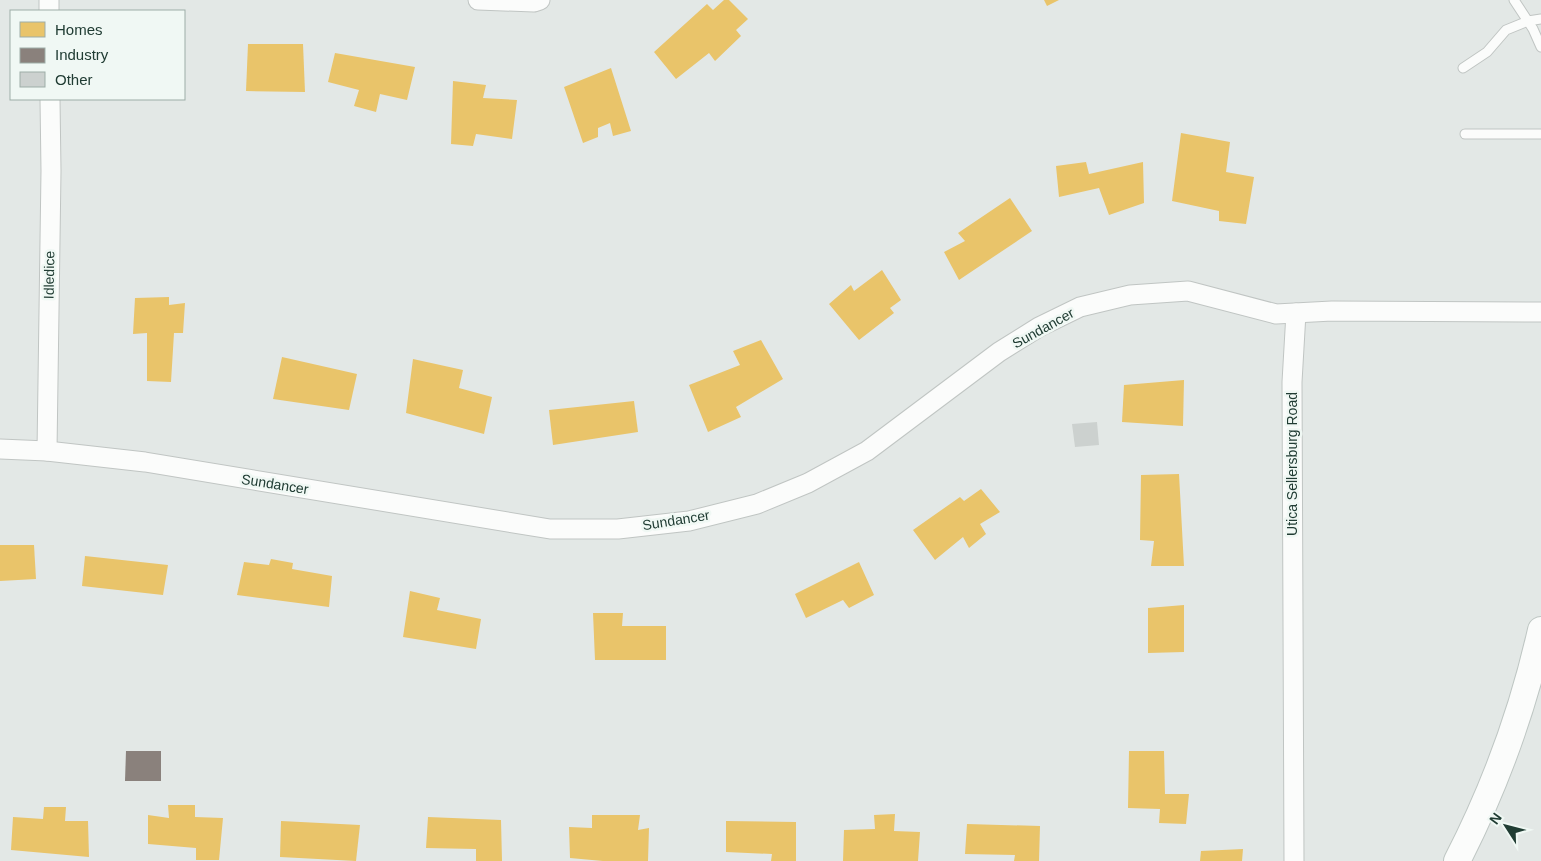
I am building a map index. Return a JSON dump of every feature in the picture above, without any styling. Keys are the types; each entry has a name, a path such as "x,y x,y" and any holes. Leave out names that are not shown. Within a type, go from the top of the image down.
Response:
{"street":[{"path":"478,0 534,2 540,0"},
{"name":"Idledice","path":"47,451 51,171 50,100"},
{"name":"Sundancer","path":"0,449 47,451 145,462 550,529 618,528 689,521 757,504 808,482 867,451 1000,352 1039,328 1080,307 1130,295 1188,291 1276,314 1296,313"},
{"path":"1296,313 1332,311 1541,312"},
{"name":"Utica Sellersburg Road","path":"1294,861 1292,382 1296,313"},
{"path":"1457,861 1473,831 1498,770 1520,708 1541,630"}],"lane":[{"path":"1514,0 1533,28 1541,47"},
{"path":"1463,68 1487,52 1506,30 1528,21 1541,19"},
{"path":"1465,134 1541,134"}],"building: Homes":[{"path":"724,0 729,0 748,19 736,30 741,36 715,61 709,53 676,79 654,52 707,4 713,10"},
{"path":"1044,0 1059,0 1047,6"},
{"path":"248,44 303,44 305,92 246,91"},
{"path":"335,53 415,67 407,100 380,94 376,112 354,106 359,90 328,82"},
{"path":"611,68 631,131 613,136 610,123 598,128 598,137 583,143 564,87"},
{"path":"453,81 486,85 483,98 517,100 512,139 476,134 473,146 451,144"},
{"path":"1181,133 1230,142 1226,172 1254,177 1246,224 1219,221 1219,211 1172,201"},
{"path":"1086,162 1089,174 1143,162 1144,203 1109,215 1099,188 1059,197 1056,166"},
{"path":"1010,198 1032,231 959,280 944,252 965,241 958,233"},
{"path":"882,270 901,300 890,308 894,313 859,340 829,304 851,285 854,291"},
{"path":"169,297 169,305 185,303 183,333 174,333 171,382 147,381 147,333 133,334 135,298"},
{"path":"761,340 783,379 736,407 741,417 708,432 689,385 740,365 733,351"},
{"path":"282,357 357,374 349,410 273,399"},
{"path":"413,359 463,370 459,388 492,397 484,434 406,413"},
{"path":"1184,380 1183,426 1122,422 1124,385"},
{"path":"634,401 638,432 553,445 549,410"},
{"path":"1179,474 1184,566 1151,566 1154,541 1140,540 1141,475"},
{"path":"981,489 1000,512 980,524 986,534 969,548 963,537 935,560 913,530 960,497 964,501"},
{"path":"0,545 34,545 36,579 0,581"},
{"path":"85,556 168,565 163,595 82,586"},
{"path":"271,559 293,563 292,569 332,576 329,607 237,595 244,562 269,565"},
{"path":"859,562 874,595 849,608 843,600 806,618 795,594"},
{"path":"410,591 440,598 437,610 481,619 476,649 403,637"},
{"path":"1184,605 1184,652 1148,653 1148,608"},
{"path":"593,613 623,613 622,626 666,626 666,660 595,660"},
{"path":"1129,751 1164,751 1165,794 1189,794 1186,824 1159,823 1160,809 1128,808"},
{"path":"168,805 195,805 195,817 223,818 219,860 196,860 196,848 148,844 148,815 169,818"},
{"path":"44,807 66,807 65,821 88,821 89,857 11,850 13,817 43,819"},
{"path":"895,814 894,831 920,832 918,861 843,861 844,830 875,829 874,815"},
{"path":"592,815 640,815 638,830 649,828 648,861 603,861 570,858 569,827 592,828"},
{"path":"428,817 501,820 502,861 476,861 476,849 426,848"},
{"path":"281,821 360,825 356,861 280,857"},
{"path":"726,821 796,822 796,861 771,861 772,854 726,852"},
{"path":"967,824 1040,826 1039,861 1014,861 1015,855 965,854"},
{"path":"1243,849 1242,861 1200,861 1201,851"}],"building: Industry":[{"path":"126,751 161,751 161,781 125,781"}],"building: Other":[{"path":"1097,422 1099,445 1075,447 1072,424"}]}
